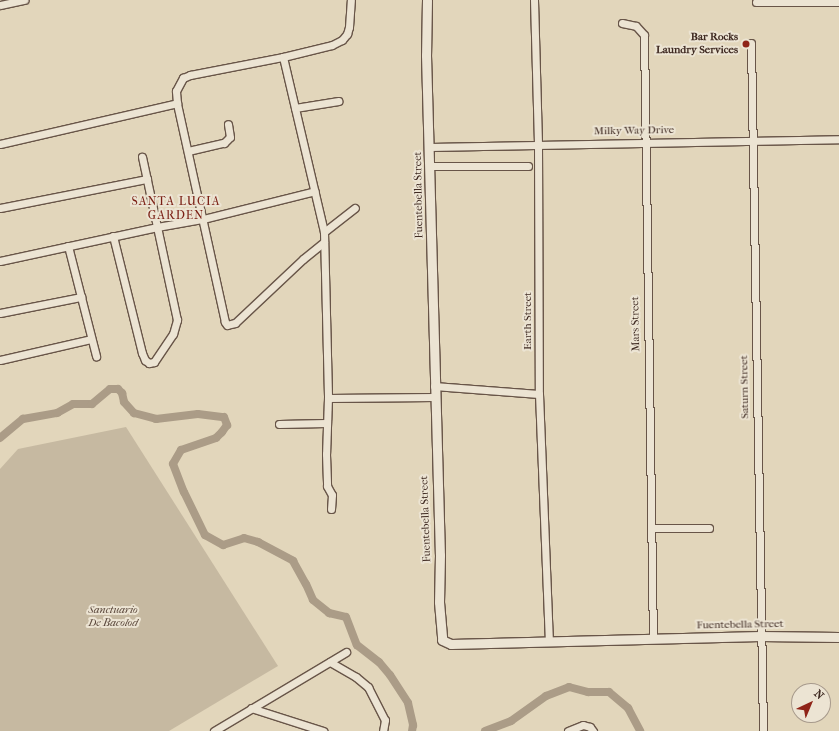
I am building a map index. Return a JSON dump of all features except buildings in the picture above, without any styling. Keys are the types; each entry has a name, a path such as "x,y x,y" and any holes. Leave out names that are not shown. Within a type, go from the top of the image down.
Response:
{"street":[{"path":"0,5 24,0"},
{"path":"324,242 303,259 235,324 227,325 224,322 177,103 176,91 183,78 190,75 283,57 332,45 342,40 350,27 351,0"},
{"name":"Fuentebella Street","path":"427,0 426,55 430,147 434,396 440,555 439,602 442,640 451,644 760,636 839,637"},
{"name":"Earth Street","path":"534,0 538,144 539,394 550,641"},
{"path":"756,2 839,2"},
{"name":"Mars Street","path":"622,23 636,26 644,35 653,639"},
{"name":"Saturn Street","path":"751,43 760,636 763,731"},
{"path":"283,57 324,232 328,398 326,423 327,482 332,492 331,509"},
{"path":"295,108 338,101"},
{"path":"0,144 177,103"},
{"path":"188,151 224,143 230,137 228,124"},
{"name":"Milky Way Drive","path":"430,147 839,139"},
{"path":"113,236 142,353 145,360 149,363 157,359 173,334 177,320 142,157"},
{"path":"430,166 528,166"},
{"path":"0,208 147,179"},
{"path":"0,260 157,227 203,219 315,191"},
{"path":"324,232 355,208"},
{"path":"68,246 96,356"},
{"path":"0,314 81,297"},
{"path":"0,360 91,339"},
{"path":"434,386 539,394"},
{"path":"328,398 434,396"},
{"path":"279,424 326,423"},
{"path":"651,528 709,528"},
{"path":"214,731 346,652"},
{"path":"330,662 356,677 368,687 385,720 383,731"},
{"path":"251,708 323,731"},
{"path":"568,731 583,725 590,727 593,731"}],"green space":[{"name":"Sanctuario De Bacolod","path":"126,427 278,666 169,731 0,731 0,469 18,449"}],"waterway":[{"path":"0,438 23,419 57,413 73,404 92,404 110,389 118,389 122,393 124,402 134,413 156,419 198,414 224,417 227,425 216,438 181,450 173,464 184,492 205,535 223,545 244,538 258,542 293,561 313,600 329,613 346,617 357,645 379,662 390,675 408,703 413,725 412,731"},
{"path":"485,731 511,721 546,696 569,687 588,692 609,692 628,708 640,731"}],"place":[{"name":"Bar Rocks Laundry Services","path":"746,44"}],"district":[{"name":"SANTA LUCIA GARDEN","path":"176,209"}]}
